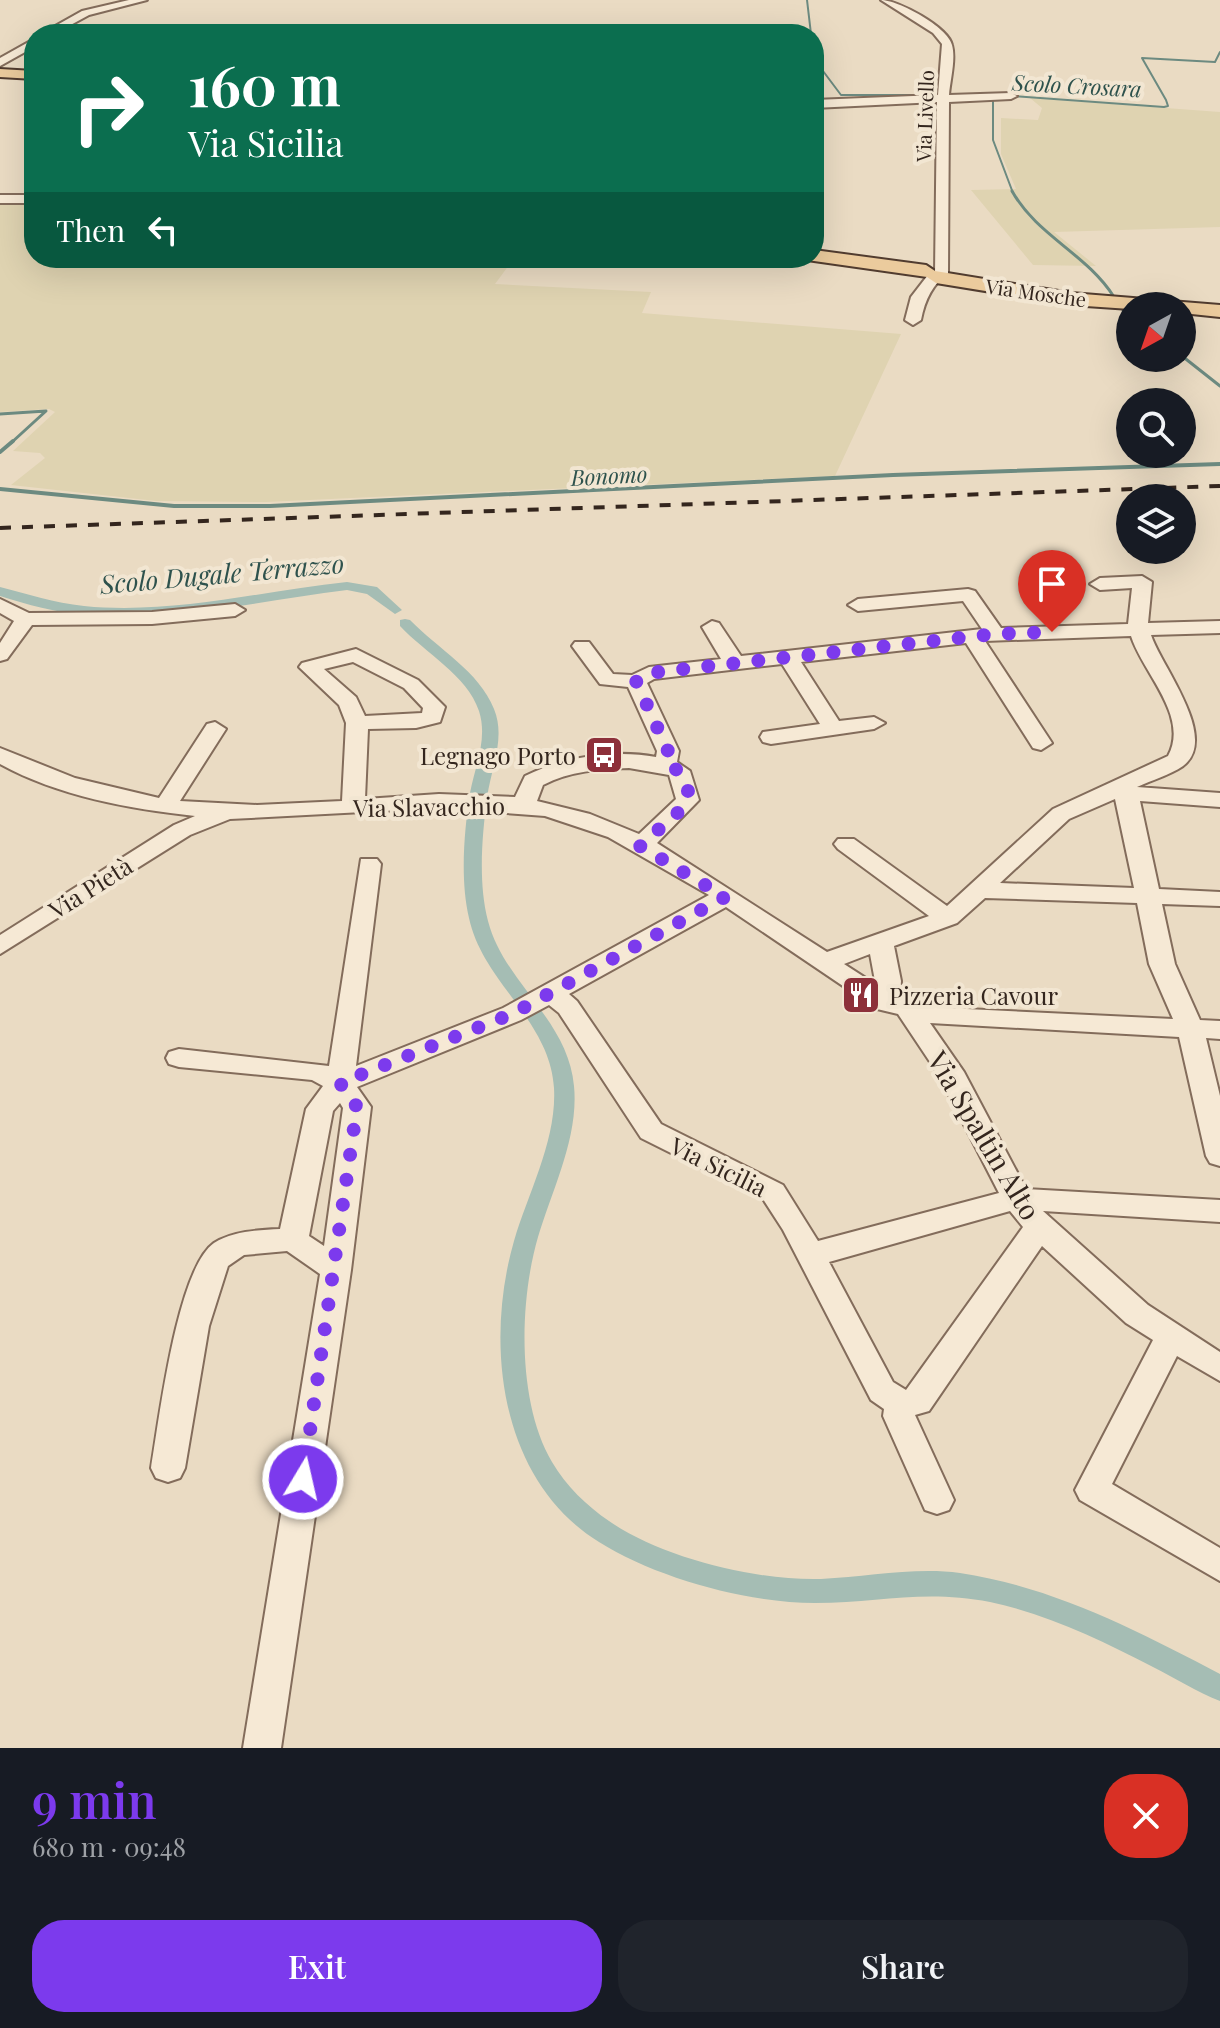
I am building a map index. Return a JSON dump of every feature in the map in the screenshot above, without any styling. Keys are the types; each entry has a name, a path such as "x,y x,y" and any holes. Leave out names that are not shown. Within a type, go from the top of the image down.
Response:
{"main road":[{"path":"0,73 24,74"},
{"name":"Via Mosche","path":"824,258 1071,299 1116,302"},
{"path":"1196,308 1220,311"}],"street":[{"path":"65,24 86,13 142,0"},
{"name":"Via Livello","path":"886,0 937,31 947,44 934,275 918,297 913,320"},
{"path":"0,63 24,48"},
{"path":"824,104 1011,96"},
{"path":"0,199 24,199"},
{"path":"824,962 948,918 1061,814 1118,793 1177,760 1185,751 1188,740 1181,718 1138,627 1142,582 1100,584"},
{"path":"858,605 968,595 995,634"},
{"path":"0,605 25,619 152,618 235,610"},
{"path":"0,655 15,638 25,619"},
{"path":"712,627 735,664"},
{"path":"582,646 607,680 636,681 649,673 995,634 1138,627 1220,627"},
{"path":"972,637 1041,743"},
{"path":"353,807 357,723 348,702 309,667 356,655 411,684 434,707 432,717 416,722 357,723"},
{"path":"788,658 833,728"},
{"path":"636,681 668,751 666,764"},
{"path":"771,737 874,723"},
{"path":"0,755 45,776 174,815 215,729"},
{"path":"524,805 533,781 552,771 635,760 666,764 679,771 688,800 640,846"},
{"path":"1118,793 1220,800"},
{"path":"1118,793 1149,896 1162,964 1191,1029 1220,1156"},
{"name":"Via Slavacchio","path":"228,811 461,801 524,805 582,819 640,846 898,1007"},
{"name":"Via Pietà","path":"0,946 174,815 228,811"},
{"path":"846,844 948,918"},
{"path":"293,1240 320,1109 340,1083 369,864"},
{"path":"980,890 1220,899"},
{"path":"340,1083 512,1014 725,897"},
{"path":"881,944 888,981 898,1007 946,1017 1220,1030"},
{"name":"Via Sicilia","path":"545,995 568,1007 644,1124 661,1137 773,1192 810,1252 882,1391 901,1404"},
{"name":"Via Spaltin Alto","path":"898,1007 950,1072 1017,1199 1039,1227 1137,1314 1220,1368"},
{"path":"179,1058 317,1071 340,1083 357,1107 336,1270 262,1748"},
{"path":"810,1252 823,1252 1017,1199 1220,1211"},
{"path":"937,1500 899,1416 901,1404 918,1402 1039,1227"},
{"path":"168,1468 202,1286 218,1257 242,1243 293,1240 336,1270"},
{"path":"829,1292 836,1272 859,1242"},
{"path":"1171,1336 1092,1490 1220,1566"}],"shaded area":[{"path":"1030,98 1220,112 1220,227 1054,232 1096,266 1033,265 971,190 1016,189 1001,154 1001,118 1038,120 1042,108"},
{"path":"14,201 24,201 24,268 507,268 495,284 651,292 642,313 901,334 835,476 266,502 156,501 11,485 45,458 40,453 13,451 55,412 49,409 0,412 0,204 12,204"}],"waterway":[{"path":"807,0 810,24"},
{"name":"Scolo Crosara","path":"1014,96 1164,107 1168,106 1166,100 1142,58 1215,62 1220,52"},
{"path":"824,72 841,95 929,95"},
{"path":"957,95 980,94 993,98 993,140 1013,192"},
{"path":"1013,192 1022,207 1090,269 1114,297"},
{"path":"1196,367 1220,386"},
{"name":"Bonomo","path":"0,414 46,411 11,443"},
{"name":"Bonomo","path":"0,452 13,441"},
{"name":"Bonomo","path":"0,489 174,506 270,506 893,475 1220,464"},
{"name":"Scolo Dugale Terrazzo","path":"0,591 42,604 85,611 128,612 217,604 347,586 372,590 395,610"},
{"name":"Scolo Dugale Terrazzo","path":"405,623 470,683 485,706 490,737 476,816 474,873 478,920 497,963 539,1019 560,1062 564,1087 561,1121 520,1264 514,1323 514,1354 522,1415 530,1443 554,1485 577,1511 604,1532 648,1555 677,1565 738,1581 795,1590 941,1583 994,1591 1094,1625 1220,1688"}],"railway":[{"path":"0,528 1220,486"}],"place":[{"name":"Legnago Porto","path":"604,755"},
{"name":"Pizzeria Cavour","path":"861,995"}],"route":[{"path":"303,1479 336,1270 357,1107 340,1083 512,1014 725,897 640,846 683,808 688,800 688,791 679,771 666,764 668,751 636,681 649,673 995,634 1052,632"}]}
